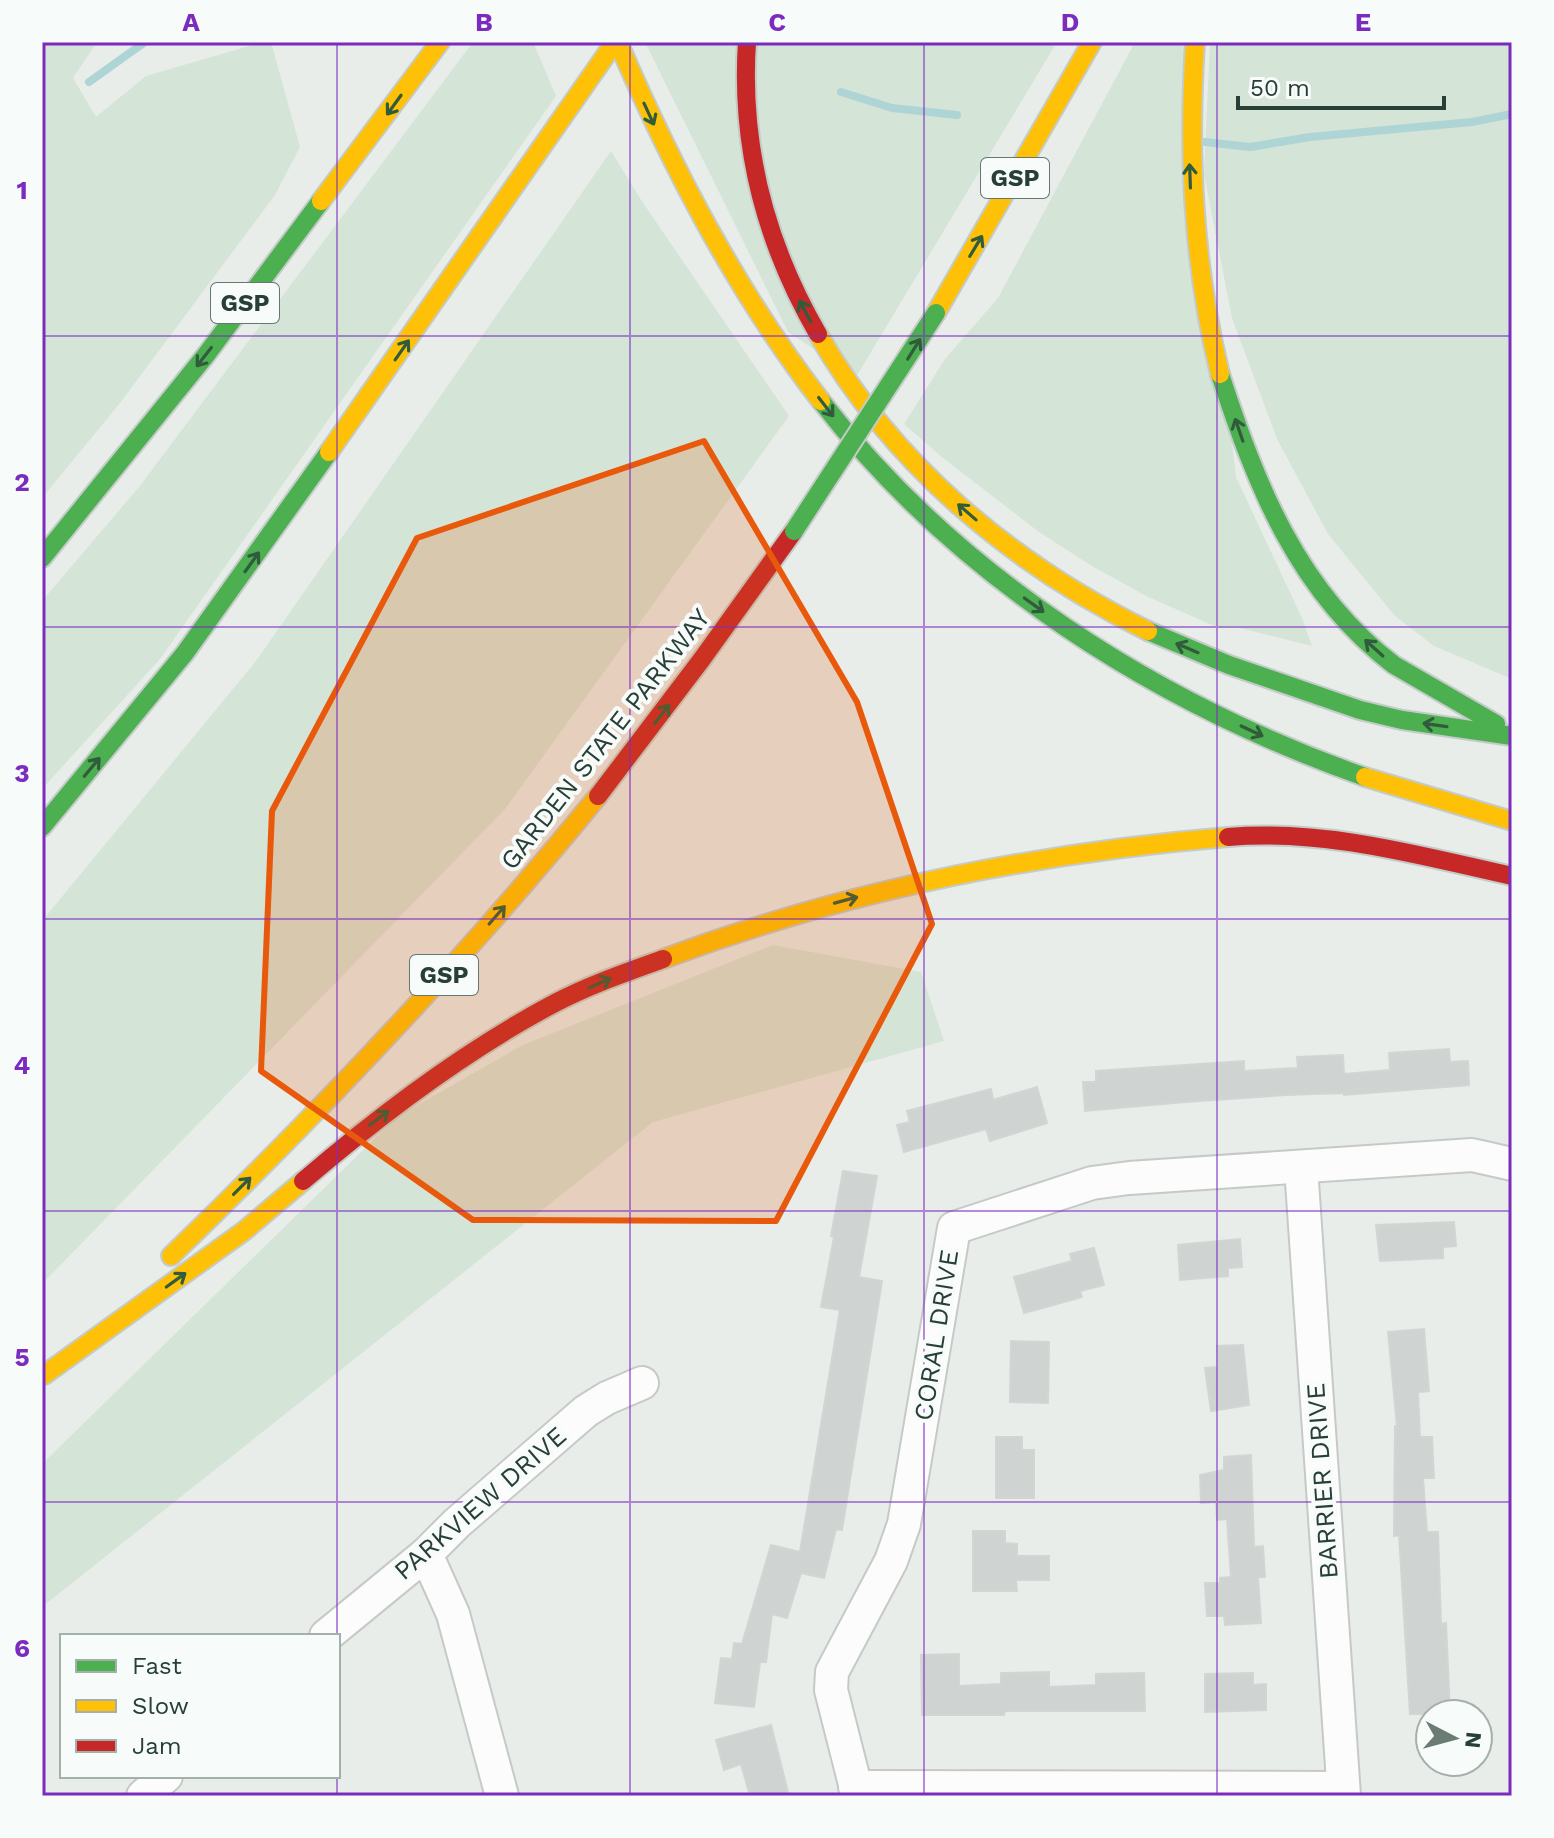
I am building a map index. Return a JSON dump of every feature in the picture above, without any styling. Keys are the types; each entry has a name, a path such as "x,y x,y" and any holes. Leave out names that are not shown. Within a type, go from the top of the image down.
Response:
{"highway":[{"name":"GSP","path":"42,558 206,355 440,42"},
{"path":"42,827 185,653 247,570 617,42 690,199 757,313 839,424 869,459 973,559 1099,649 1256,734 1350,772 1512,821"},
{"path":"747,42 746,97 754,164 767,218 791,286 827,352 847,380 888,432 944,491 1007,546 1074,592 1192,651 1384,716 1512,734"},
{"name":"GARDEN STATE PARKWAY","path":"43,1376 155,1272 337,1091 542,864 668,706 794,531 936,313 1092,42"},
{"path":"1195,42 1189,150 1199,274 1217,362 1240,437 1263,490 1313,581 1365,640 1410,676 1512,734"},
{"path":"43,1376 244,1231 370,1124 467,1055 555,1003 605,980 743,929 858,896 953,874 1063,854 1191,840 1277,835 1342,839 1512,876"}],"street":[{"name":"CORAL DRIVE","path":"856,1791 831,1690 832,1672 891,1561 904,1524 954,1228 1092,1183 1129,1178 1472,1155 1512,1164"},
{"name":"BARRIER DRIVE","path":"1301,1167 1344,1792"},
{"name":"PARKVIEW DRIVE","path":"328,1634 426,1554 457,1523 586,1411 642,1383"},
{"path":"426,1554 453,1614 502,1796"},
{"path":"143,1796 164,1778"},
{"path":"856,1791 1344,1792"}],"highlighted area":[{"path":"704,441 857,702 932,924 776,1221 473,1220 261,1071 272,811 417,538"}],"green space":[{"path":"42,42 97,42 73,78 96,117 146,76 271,42 300,147 275,195 120,403 42,498"},
{"path":"473,42 533,42 556,96 160,659 42,789 42,601 139,487"},
{"path":"645,42 1057,42 856,377 788,332"},
{"path":"1135,42 1183,42 1236,477 1312,646 1236,627 1219,628 1146,596 1039,532 904,424 945,359 998,298"},
{"path":"1210,42 1512,42 1512,679 1434,646 1395,616 1328,534 1277,439 1232,318 1204,174"},
{"path":"611,151 643,203 789,416 505,809 42,1284 42,921 256,661"},
{"path":"773,945 921,972 944,1041 653,1122 42,1607 42,1464 398,1116 523,1045"}],"building":[{"path":"1449,1049 1450,1062 1468,1061 1469,1085 1085,1111 1083,1082 1096,1082 1096,1071 1244,1061 1244,1071 1298,1068 1297,1057 1343,1055 1344,1074 1390,1070 1389,1053"},
{"path":"1037,1087 1047,1123 990,1141 986,1129 904,1152 897,1125 910,1122 907,1111 991,1089 993,1100"},
{"path":"843,1171 877,1176 859,1277 882,1281 842,1530 836,1529 824,1578 801,1573 787,1618 772,1614 766,1662 760,1662 754,1707 715,1703 721,1658 732,1659 734,1643 742,1644 771,1545 800,1552 840,1310 821,1307"},
{"path":"1454,1222 1456,1246 1443,1247 1443,1258 1380,1261 1376,1225"},
{"path":"1240,1239 1242,1267 1228,1268 1228,1276 1180,1280 1178,1245"},
{"path":"1094,1248 1104,1285 1080,1291 1082,1297 1024,1313 1014,1277 1072,1261 1070,1254"},
{"path":"1424,1329 1429,1391 1418,1392 1420,1437 1432,1437 1434,1478 1423,1478 1427,1532 1438,1532 1441,1624 1446,1623 1449,1698 1414,1698 1414,1714 1410,1714 1399,1535 1394,1536 1397,1426 1388,1332"},
{"path":"1011,1341 1049,1342 1048,1403 1010,1402"},
{"path":"1243,1345 1249,1405 1211,1411 1205,1368 1218,1367 1217,1346"},
{"path":"996,1437 1022,1437 1022,1450 1034,1450 1034,1498 996,1498"},
{"path":"1251,1455 1254,1547 1263,1546 1265,1577 1258,1577 1261,1623 1225,1625 1224,1616 1207,1616 1205,1583 1220,1583 1220,1578 1231,1577 1227,1519 1217,1520 1216,1502 1201,1503 1200,1475 1224,1470 1224,1457"},
{"path":"973,1531 1005,1531 1005,1543 1017,1544 1017,1556 1049,1556 1049,1580 1016,1580 1017,1591 973,1591"},
{"path":"959,1654 959,1686 1001,1684 1001,1673 1049,1672 1049,1687 1096,1685 1096,1674 1144,1673 1145,1711 1005,1711 1004,1715 922,1715 921,1655"},
{"path":"1253,1673 1253,1685 1266,1684 1266,1710 1205,1712 1205,1674"},
{"path":"771,1725 789,1796 750,1796 741,1764 724,1770 716,1740"}],"waterway":[{"path":"89,82 145,42"},
{"path":"841,92 892,108 957,115"},
{"path":"1205,142 1250,147 1310,137 1472,122 1512,114"}],"traffic: fast":[{"path":"42,558 206,355 321,201"},
{"path":"794,531 936,313"},
{"path":"1220,374 1249,456 1284,534 1331,604 1360,636 1394,665 1496,724"},
{"path":"821,401 875,465 934,524 998,578 1066,627 1137,672 1211,712 1287,747 1365,777"},
{"path":"42,827 185,653 329,452"},
{"path":"1148,631 1229,665 1360,710 1402,720 1512,736"}],"traffic: slow":[{"path":"321,201 440,42"},
{"path":"329,452 615,42"},
{"path":"618,42 708,228 761,316 821,401"},
{"path":"936,313 1092,42"},
{"path":"1195,42 1192,126 1198,250 1220,374"},
{"path":"818,334 848,382 882,426 960,507 1050,575 1148,631"},
{"path":"1365,777 1512,821"},
{"path":"171,1256 392,1032 497,916 598,796"},
{"path":"663,959 801,914 941,878 1083,853 1228,837"},
{"path":"44,1375 244,1231 303,1181"}],"traffic: jam":[{"path":"747,42 748,119 760,193 784,265 818,334"},
{"path":"598,796 794,531"},
{"path":"1228,837 1336,840 1512,876"},
{"path":"303,1181 393,1108 488,1042 568,996 663,959"}]}
